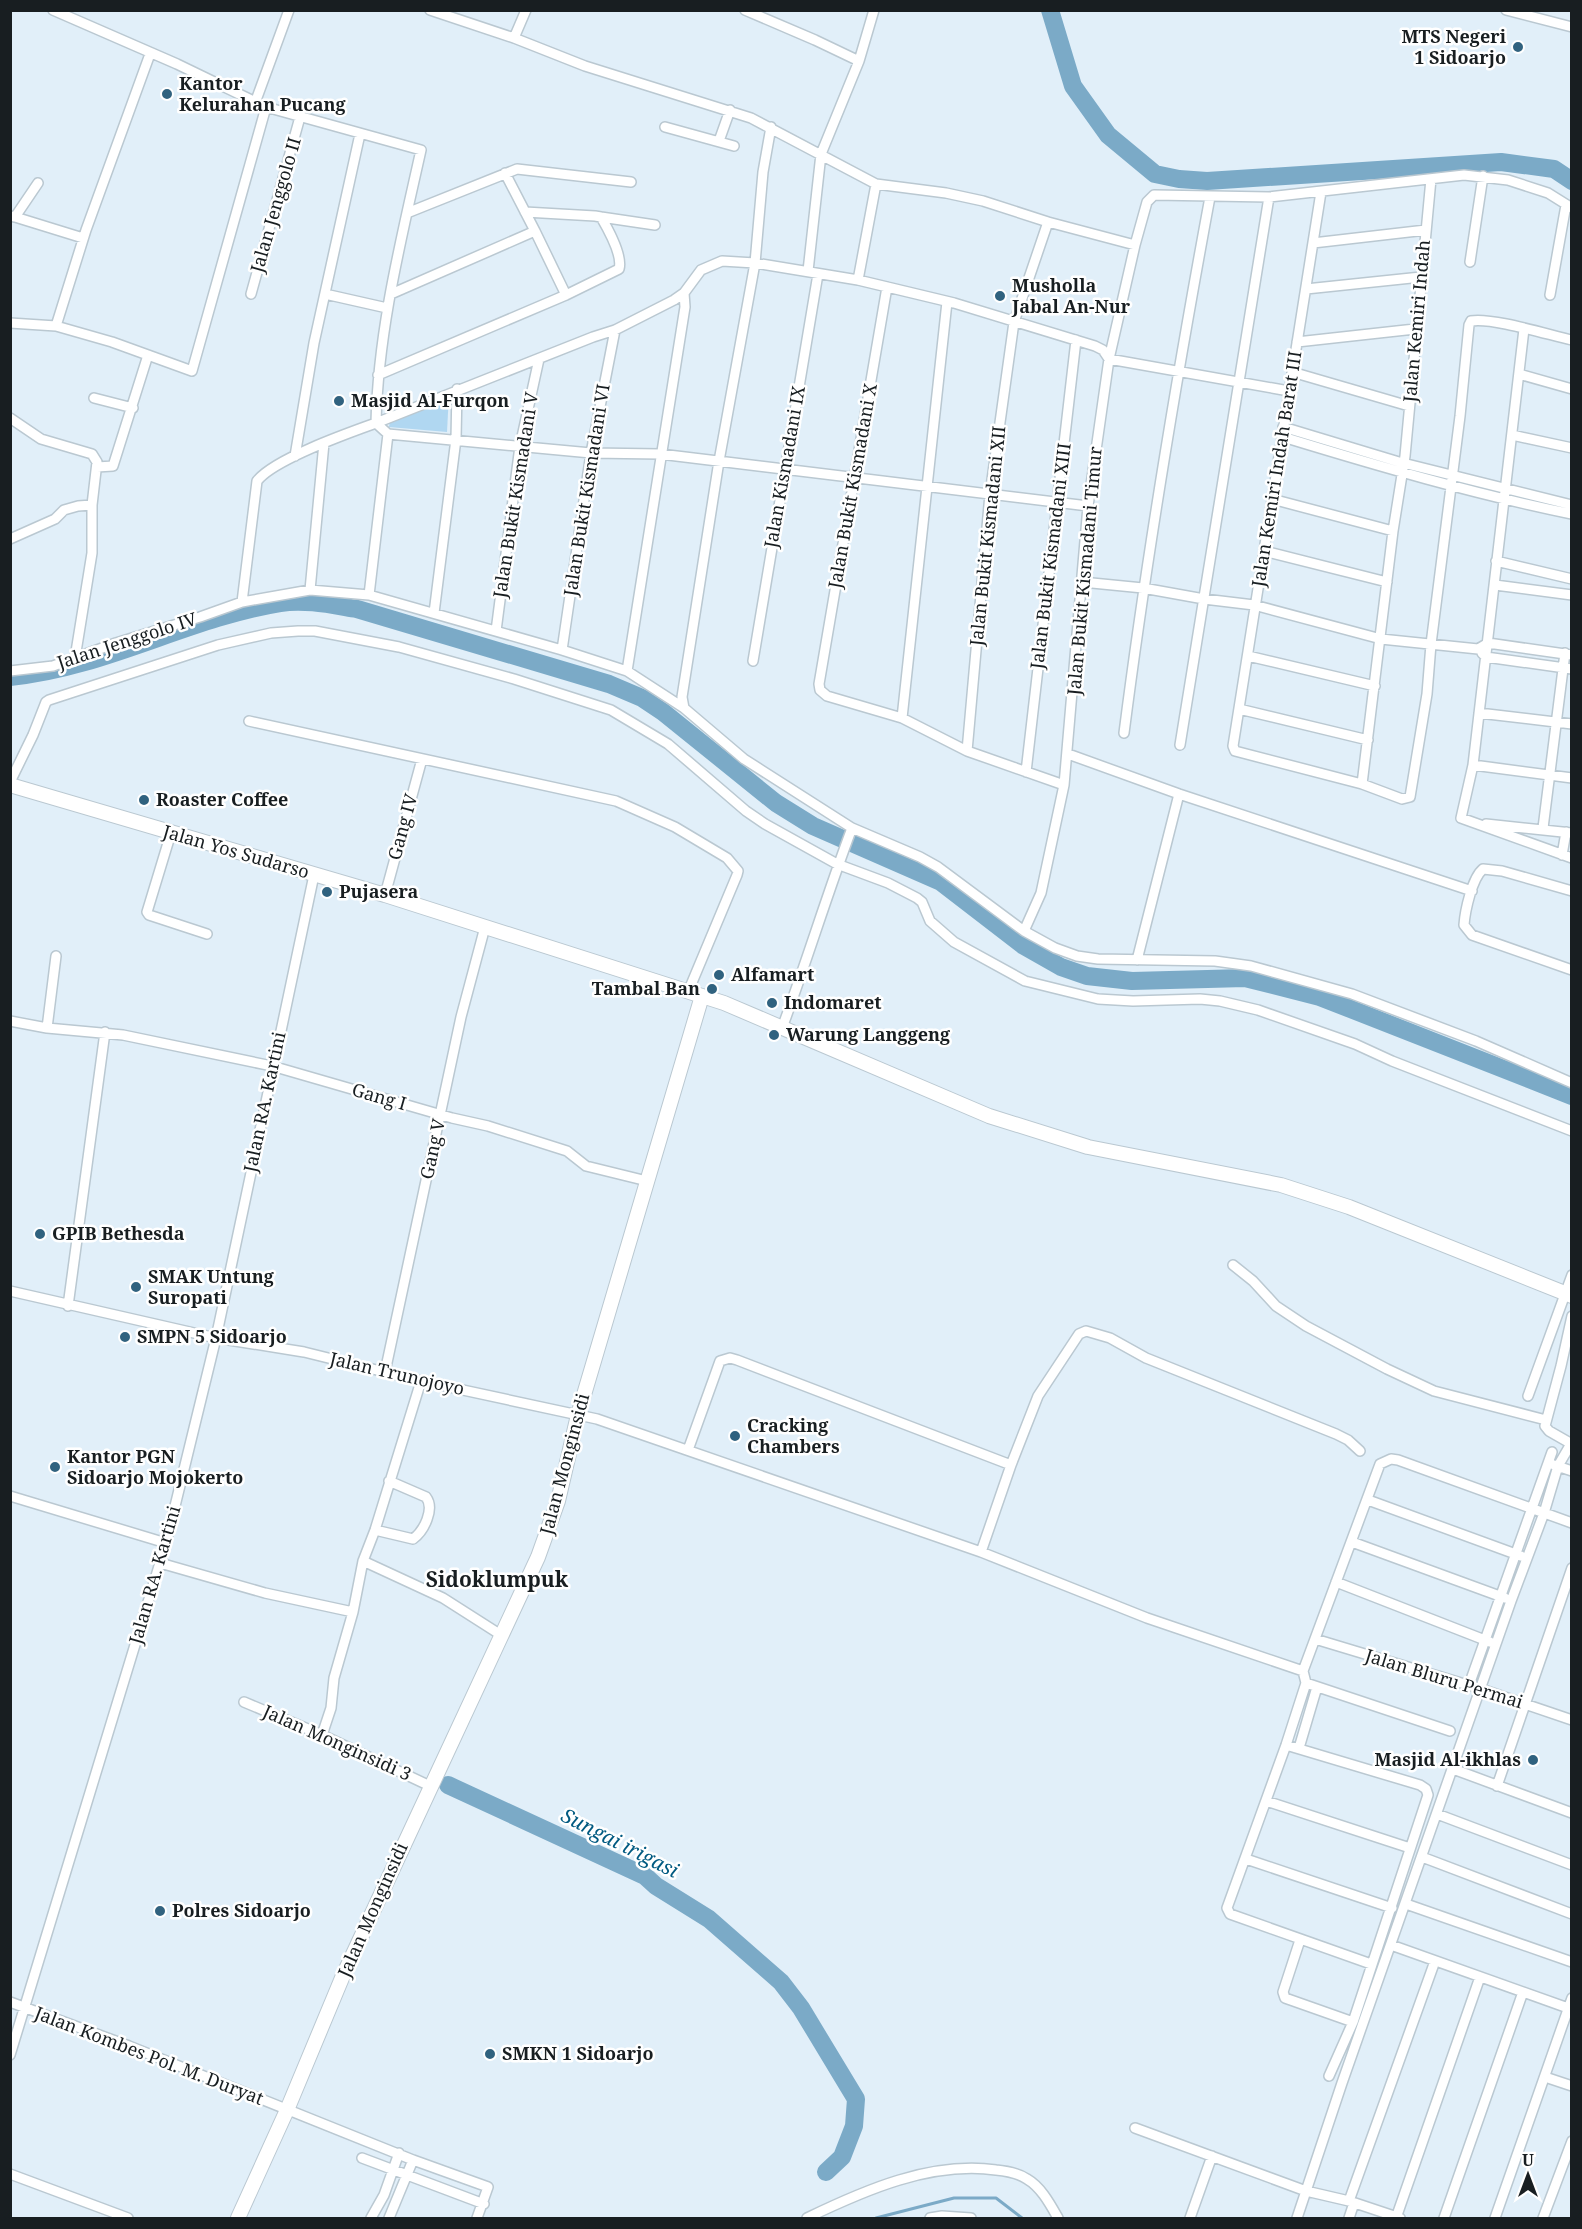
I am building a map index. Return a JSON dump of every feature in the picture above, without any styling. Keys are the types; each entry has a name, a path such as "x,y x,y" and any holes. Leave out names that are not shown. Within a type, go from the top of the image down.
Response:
{"main road":[{"name":"Jalan Yos Sudarso","path":"10,784 385,895 724,1003 989,1116 1088,1147 1281,1185 1349,1207 1568,1294"},
{"name":"Jalan Monginsidi","path":"238,2218 287,2110 342,1978 538,1557 558,1501 578,1415 702,996"}],"street":[{"path":"53,10 177,64 255,103 421,150 387,308 378,375 376,423 388,434 591,453 660,454 1088,506"},
{"path":"255,103 289,10"},
{"path":"430,10 514,38 585,66 730,110 771,127 876,184 946,193 983,201 1048,222 1135,245"},
{"path":"514,38 526,10"},
{"path":"745,10 859,61"},
{"path":"808,271 821,154 859,61 874,10"},
{"path":"1506,10 1525,12 1572,27"},
{"path":"56,326 83,238 150,54"},
{"path":"10,322 56,326 192,371 266,107"},
{"path":"719,141 730,110"},
{"name":"Jalan Jenggolo II","path":"251,294 300,117"},
{"path":"665,126 734,146"},
{"path":"684,708 682,697 719,461 755,263 763,172 771,127"},
{"path":"296,456 314,343 360,134"},
{"path":"407,213 517,169 631,182"},
{"path":"505,173 567,295"},
{"path":"1124,733 1143,588 1178,372 1210,197 1269,197 1464,175 1508,180 1548,193 1569,206 1550,295"},
{"path":"1470,262 1484,176"},
{"name":"Jalan Kemiri Indah","path":"1362,784 1393,531 1403,468 1431,179"},
{"path":"38,183 13,217 83,238"},
{"path":"858,280 876,184"},
{"name":"Jalan Kemiri Indah Barat III","path":"1322,192 1233,746 1242,754 1362,784"},
{"name":"Jalan Bukit Kismadani Timur","path":"1024,931 1041,893 1064,785 1088,506 1109,359 1135,245 1147,202 1153,195 1210,197"},
{"path":"1180,745 1269,197"},
{"path":"525,212 601,217 655,225"},
{"path":"378,375 567,295 619,269 620,262 610,232 601,217"},
{"name":"Jalan Bukit Kismadani XII","path":"966,751 990,494 1014,322 1048,222"},
{"path":"1313,243 1426,230"},
{"path":"391,294 534,231"},
{"path":"242,602 257,481 274,466 324,442 615,330 684,293 701,270 722,261 755,263 858,280 947,302 1076,340 1103,350 1109,359 1289,391"},
{"name":"Jalan Kismadani IX","path":"753,661 818,274"},
{"path":"1306,289 1421,277"},
{"name":"Jalan Bukit Kismadani X","path":"887,287 819,684 820,690 827,696 902,718"},
{"path":"627,671 685,308 684,293"},
{"path":"325,294 387,308"},
{"path":"947,302 902,718 966,751 1064,785"},
{"path":"1362,784 1402,799 1410,797 1427,694 1469,325 1475,320 1572,340"},
{"path":"1297,342 1415,329"},
{"path":"1474,823 1569,832 1567,856 1474,823 1461,818 1473,765 1524,329"},
{"name":"Jalan Bukit Kismadani VI","path":"562,650 591,453 615,330"},
{"name":"Jalan Bukit Kismadani XIII","path":"1026,772 1076,340"},
{"path":"97,467 113,466 148,355"},
{"name":"Jalan Bukit Kismadani V","path":"496,631 520,446 539,359"},
{"path":"1292,372 1409,406"},
{"path":"1519,374 1572,389"},
{"path":"434,613 456,439 458,389"},
{"path":"94,398 133,408"},
{"path":"10,418 41,439 92,454 97,462 92,505 90,574 75,658"},
{"path":"1283,427 1403,468"},
{"path":"369,596 388,434"},
{"path":"1512,435 1572,448"},
{"path":"1283,437 1451,480 1572,505"},
{"path":"310,590 324,442"},
{"path":"1451,480 1504,500 1572,514"},
{"path":"1272,499 1393,531"},
{"path":"10,539 55,519 64,510 92,505"},
{"path":"1264,551 1387,582"},
{"path":"1496,561 1572,579"},
{"path":"1082,582 1143,588 1254,605 1381,639 1478,649 1488,643 1568,654 1556,722 1543,828"},
{"path":"1495,585 1572,595"},
{"name":"Jalan Jenggolo IV","path":"10,671 46,668 116,642 242,602 310,590 369,596 434,613 627,671 684,708 744,759 850,832 910,852 938,867 1024,931 1054,948 1077,956 1098,959 1228,962 1352,994 1476,1041 1572,1083"},
{"path":"10,784 49,699 218,645 271,633 315,631 399,647 514,679 611,710 668,744 746,811 787,837 917,898 922,902 930,921 954,942 1025,981 1098,999 1133,1001 1200,999 1258,1010 1355,1044 1392,1061 1572,1131"},
{"path":"1478,649 1486,657 1567,668"},
{"path":"1248,656 1375,686"},
{"path":"1239,709 1368,740"},
{"path":"1479,713 1572,724"},
{"path":"249,721 616,801 675,827 727,858 738,871 737,875 688,992"},
{"path":"1068,754 1179,794 1472,891"},
{"name":"Gang IV","path":"385,895 422,759"},
{"path":"1473,765 1572,778"},
{"path":"1137,960 1179,794"},
{"path":"782,1028 850,832"},
{"path":"171,833 147,912 149,915 207,934"},
{"path":"1572,891 1502,871 1484,869 1476,877 1464,925 1472,935 1572,970"},
{"name":"Jalan RA. Kartini","path":"10,2055 166,1543 216,1338 314,875"},
{"name":"Gang V","path":"385,1372 461,1017 485,927"},
{"path":"47,1028 56,956"},
{"name":"Gang I","path":"10,1021 47,1028 105,1032 159,1041 272,1066 488,1126 567,1151 586,1166 647,1181"},
{"path":"68,1306 105,1032"},
{"path":"1233,1265 1253,1281 1276,1306 1306,1326 1387,1369 1434,1391 1546,1420"},
{"path":"1528,1396 1568,1294 1572,1275"},
{"name":"Jalan Trunojoyo","path":"10,1291 216,1338 304,1352 421,1381 578,1415 688,1450 981,1552 1168,1625 1304,1671"},
{"path":"1297,2218 1511,1601 1544,1513 1558,1466 1571,1443 1549,1431 1545,1426 1572,1316"},
{"path":"981,1552 1038,1396 1079,1334 1086,1331 1110,1338 1146,1358 1336,1434 1348,1440 1360,1451"},
{"path":"688,1450 720,1361 730,1358 1011,1465"},
{"path":"322,1735 331,1708 334,1678 353,1612 363,1561 375,1530 421,1381"},
{"path":"1469,1685 1552,1452"},
{"path":"1371,1964 1300,1940 1228,1911 1306,1683 1304,1671 1380,1464 1391,1459 1572,1523"},
{"path":"1547,1464 1572,1471"},
{"path":"375,1530 413,1539 423,1528 428,1513 430,1503 426,1497 389,1481"},
{"path":"10,1496 166,1543"},
{"path":"1368,1500 1527,1559"},
{"path":"1352,1542 1511,1601"},
{"path":"363,1561 443,1598 501,1635"},
{"path":"160,1563 265,1593 353,1612"},
{"path":"1497,1786 1572,1568"},
{"path":"1336,1582 1496,1645"},
{"name":"Jalan Bluru Permai","path":"1316,1639 1570,1717"},
{"path":"1306,1683 1450,1731"},
{"path":"1299,1748 1317,1687"},
{"name":"Jalan Monginsidi 3","path":"244,1702 322,1735 430,1786"},
{"path":"1286,1745 1420,1785 1426,1789 1428,1795 1353,2022 1329,2076"},
{"path":"1453,1769 1572,1813"},
{"path":"1266,1801 1410,1848"},
{"path":"1437,1814 1572,1865"},
{"path":"1422,1857 1572,1914"},
{"path":"1246,1859 1392,1908"},
{"path":"1406,1904 1572,1962"},
{"path":"1300,1940 1283,1992 1285,1998 1353,2022"},
{"path":"1391,1945 1569,2009 1495,2218"},
{"path":"1349,2218 1352,2202 1435,1961"},
{"path":"1135,2127 1306,2190 1352,2202 1397,2218 1480,1977"},
{"path":"1444,2218 1523,1992"},
{"name":"Jalan Kombes Pol. M. Duryat","path":"10,2002 129,2046 413,2160 488,2187 484,2204"},
{"path":"1545,2077 1572,2086"},
{"path":"1543,2218 1572,2141"},
{"path":"371,2218 384,2195 399,2153"},
{"path":"1190,2218 1212,2156"},
{"path":"362,2158 484,2204 477,2218"},
{"path":"389,2218 413,2160"},
{"path":"807,2218 843,2200 880,2187 930,2172 968,2167 1009,2172 1024,2177 1032,2182 1045,2197 1058,2218"},
{"path":"10,2174 128,2218"},
{"path":"930,2218 942,2216 971,2218"}],"shaded area":[{"path":"449,394 447,432 389,427 390,420"}],"waterway":[{"path":"1050,10 1073,86 1108,135 1155,174 1207,181 1501,162 1554,169 1572,181"},
{"path":"10,677 79,664 212,620 280,603 309,602 357,609 609,684 642,698 663,712 776,803 813,826 941,882 1024,946 1061,967 1087,976 1132,981 1245,978 1320,997 1572,1096"},
{"name":"Sungai irigasi","path":"448,1785 645,1876 656,1886 709,1919 781,1982 801,2008 856,2099 854,2126 842,2157 826,2172"},
{"path":"876,2218 954,2198 996,2198 1022,2218"}],"place":[{"name":"MTS Negeri 1 Sidoarjo","path":"1518,47"},
{"name":"Kantor Kelurahan Pucang","path":"167,94"},
{"name":"Musholla Jabal An-Nur","path":"1000,296"},
{"name":"Masjid Al-Furqon","path":"339,401"},
{"name":"Roaster Coffee","path":"144,800"},
{"name":"Pujasera","path":"327,892"},
{"name":"Alfamart","path":"719,975"},
{"name":"Tambal Ban","path":"712,989"},
{"name":"Indomaret","path":"772,1003"},
{"name":"Warung Langgeng","path":"774,1035"},
{"name":"GPIB Bethesda","path":"40,1234"},
{"name":"SMAK Untung Suropati","path":"136,1287"},
{"name":"SMPN 5 Sidoarjo","path":"125,1337"},
{"name":"Cracking Chambers","path":"735,1436"},
{"name":"Kantor PGN Sidoarjo Mojokerto","path":"55,1467"},
{"name":"Masjid Al-ikhlas","path":"1533,1760"},
{"name":"Polres Sidoarjo","path":"160,1911"},
{"name":"SMKN 1 Sidoarjo","path":"490,2054"}],"district":[{"name":"Sidoklumpuk","path":"497,1580"}]}
